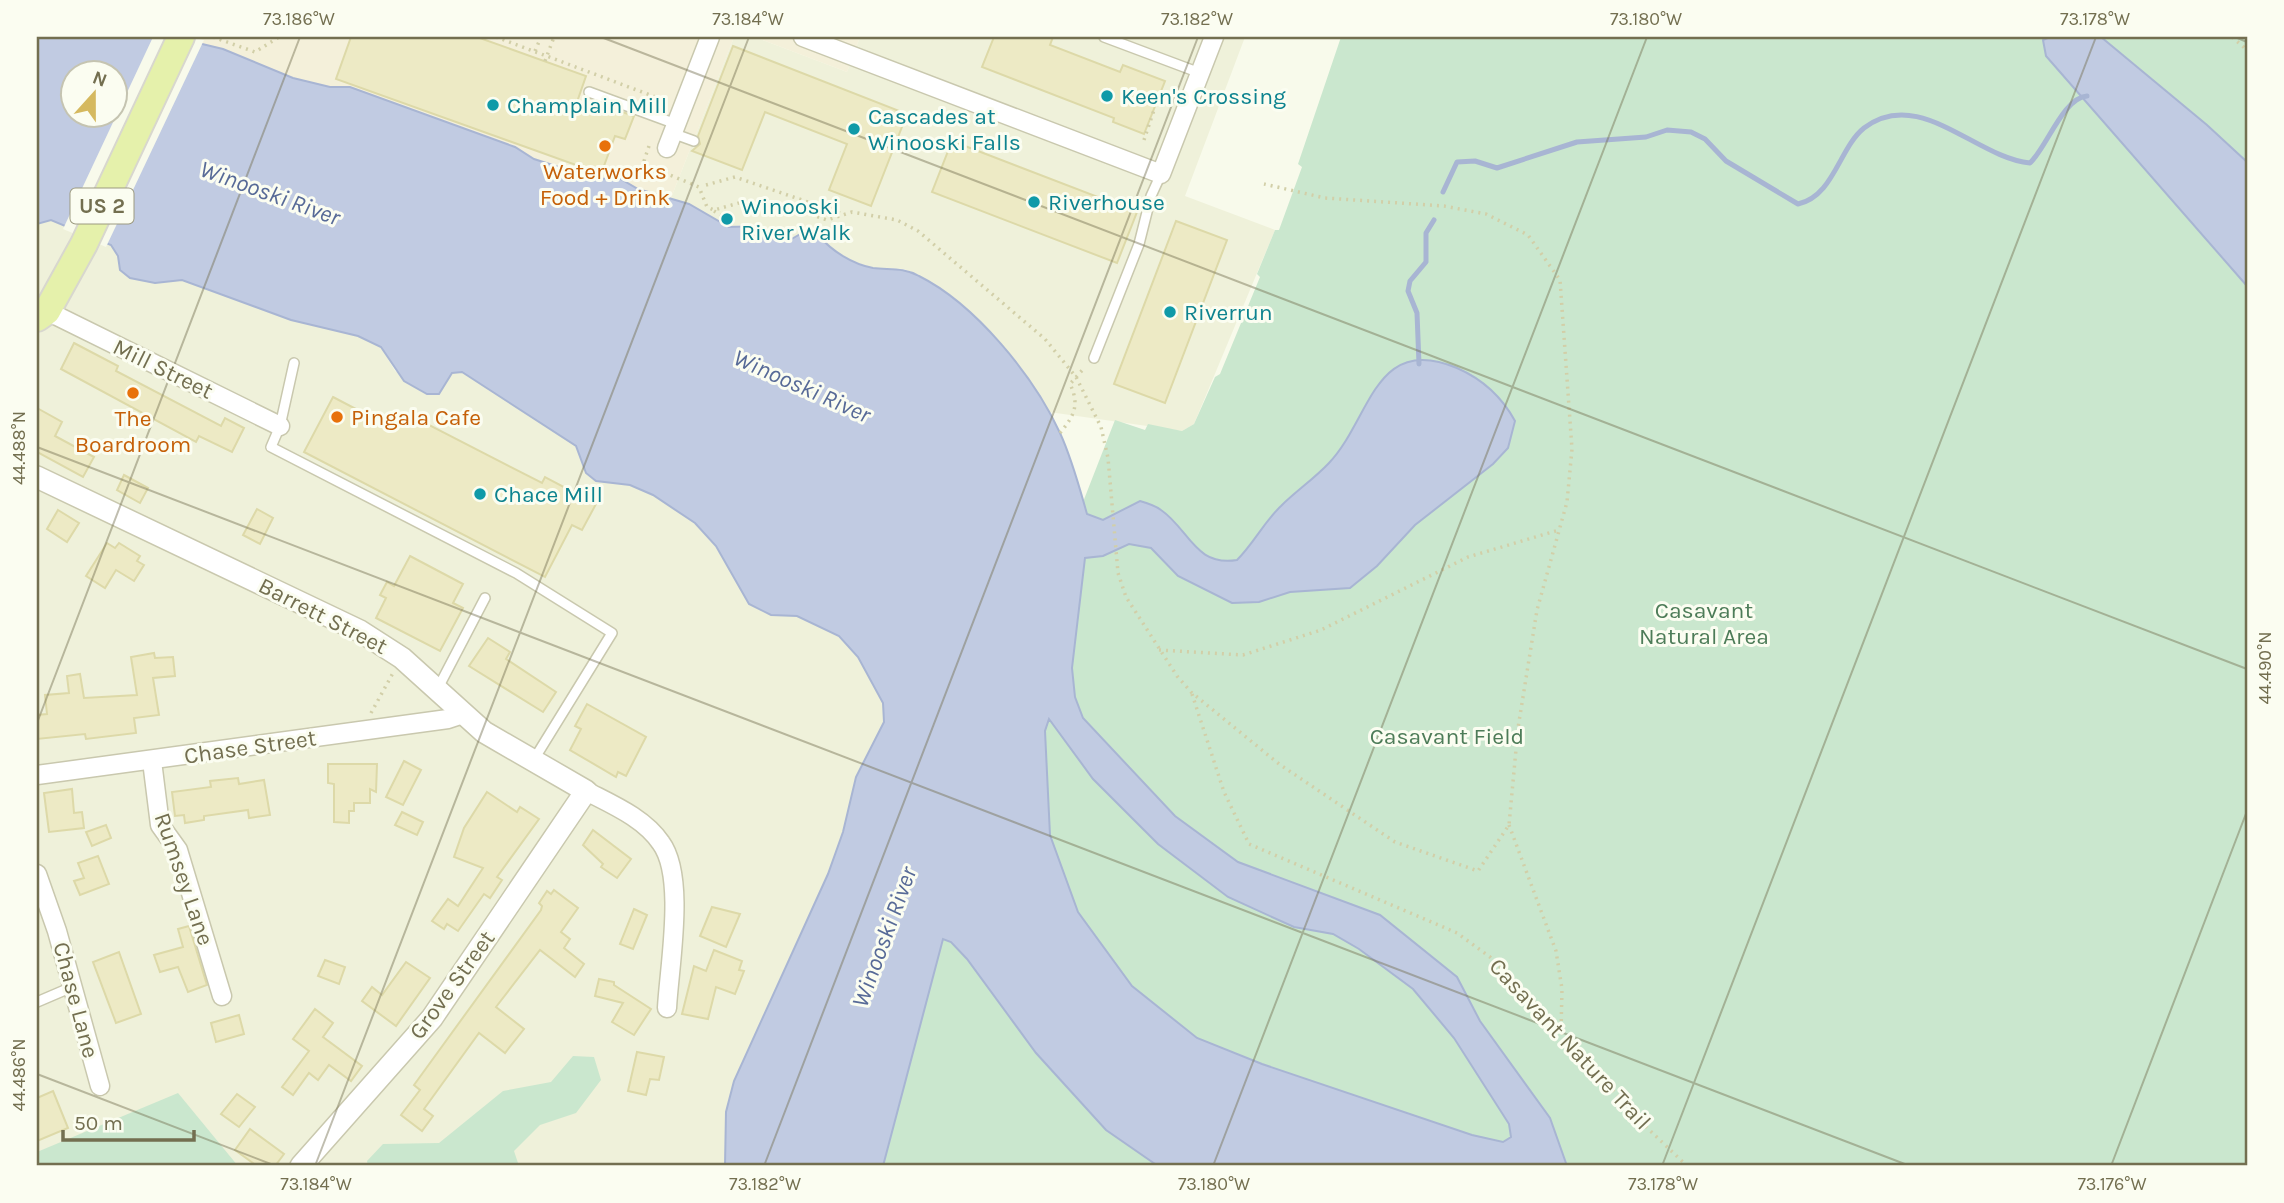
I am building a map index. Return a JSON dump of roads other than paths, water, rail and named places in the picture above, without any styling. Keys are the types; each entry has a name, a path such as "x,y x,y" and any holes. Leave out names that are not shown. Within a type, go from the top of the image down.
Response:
{"main road":[{"name":"US 2","path":"42,314 64,282 181,37"}],"street":[{"path":"672,135 710,37"},
{"path":"803,37 1161,174 1214,37"},
{"name":"Mill Street","path":"42,314 280,426"},
{"name":"Barrett Street","path":"37,477 360,631 402,658 484,732 586,791"},
{"name":"Chase Street","path":"37,775 448,719 463,714"},
{"name":"Rumsey Lane","path":"152,761 160,825 178,850 222,996"},
{"path":"586,791 648,828 662,844 669,859 674,895 667,1009"},
{"name":"Grove Street","path":"301,1166 432,1018 586,791"},
{"name":"Chase Lane","path":"37,874 100,1086"}],"lane":[{"path":"1104,37 1200,73"},
{"path":"589,92 672,135 694,141"},
{"path":"1094,358 1139,244 1151,196 1161,174"},
{"path":"295,363 280,426 271,447 516,573 612,633 533,761"},
{"path":"437,690 485,598"},
{"path":"37,1002 72,987"}],"water":[{"name":"Winooski River","path":"37,37 173,37 223,49 293,78 330,87 350,87 515,147 534,159 596,179 619,178 638,189 689,204 729,227 757,226 764,234 790,240 802,233 819,236 836,252 850,260 873,268 902,270 919,276 940,288 981,323 1035,388 1064,443 1087,514 1103,520 1140,501 1159,509 1171,518 1202,552 1223,561 1237,560 1275,512 1329,463 1343,445 1378,386 1391,371 1408,362 1429,360 1457,368 1475,378 1498,397 1515,421 1508,448 1493,464 1415,525 1377,566 1350,588 1290,592 1259,602 1232,603 1178,576 1151,548 1129,544 1103,556 1085,558 1072,668 1075,697 1083,718 1175,816 1238,862 1380,915 1457,977 1480,1021 1550,1118 1567,1166 1158,1166 1106,1130 1036,1053 967,959 951,942 943,939 883,1166 725,1166 726,1112 734,1081 828,874 843,832 856,777 884,722 883,703 858,657 839,636 797,616 771,615 749,604 716,546 695,523 653,495 630,485 596,481 586,473 576,446 462,372 452,373 439,394 427,394 404,381 381,347 358,336 291,320 182,280 155,283 130,278 120,270 118,256 111,245 51,220 37,224","holes":["1049,719 1093,779 1158,844 1228,897 1294,927 1333,934 1359,949 1413,989 1454,1038 1509,1124 1511,1137 1503,1142 1472,1135 1262,1064 1197,1038 1132,986 1078,912 1050,835 1045,731"]},
{"path":"2050,37 2101,37 2247,162 2247,286 2046,56 2043,40"}],"waterway":[{"path":"1443,192 1457,162 1475,161 1497,168 1577,142 1646,137 1667,130 1691,132 1705,139 1726,161 1798,204 1820,192 1855,137 1864,128 1885,117 1906,115 1926,119 1989,150 2030,163 2070,105 2087,96"},
{"path":"1419,364 1417,313 1408,291 1410,281 1426,262 1426,233 1434,220"}],"place":[{"name":"Keen's Crossing","path":"1107,96"},
{"name":"Champlain Mill","path":"493,105"},
{"name":"Cascades at Winooski Falls","path":"854,129"},
{"name":"Waterworks Food + Drink","path":"605,146"},
{"name":"Riverhouse","path":"1034,202"},
{"name":"Winooski River Walk","path":"727,219"},
{"name":"Riverrun","path":"1170,312"},
{"name":"The Boardroom","path":"133,393"},
{"name":"Pingala Cafe","path":"337,417"},
{"name":"Chace Mill","path":"480,494"}],"park label":[{"name":"Casavant Natural Area","path":"1704,623"},
{"name":"Casavant Field","path":"1447,736"}]}
